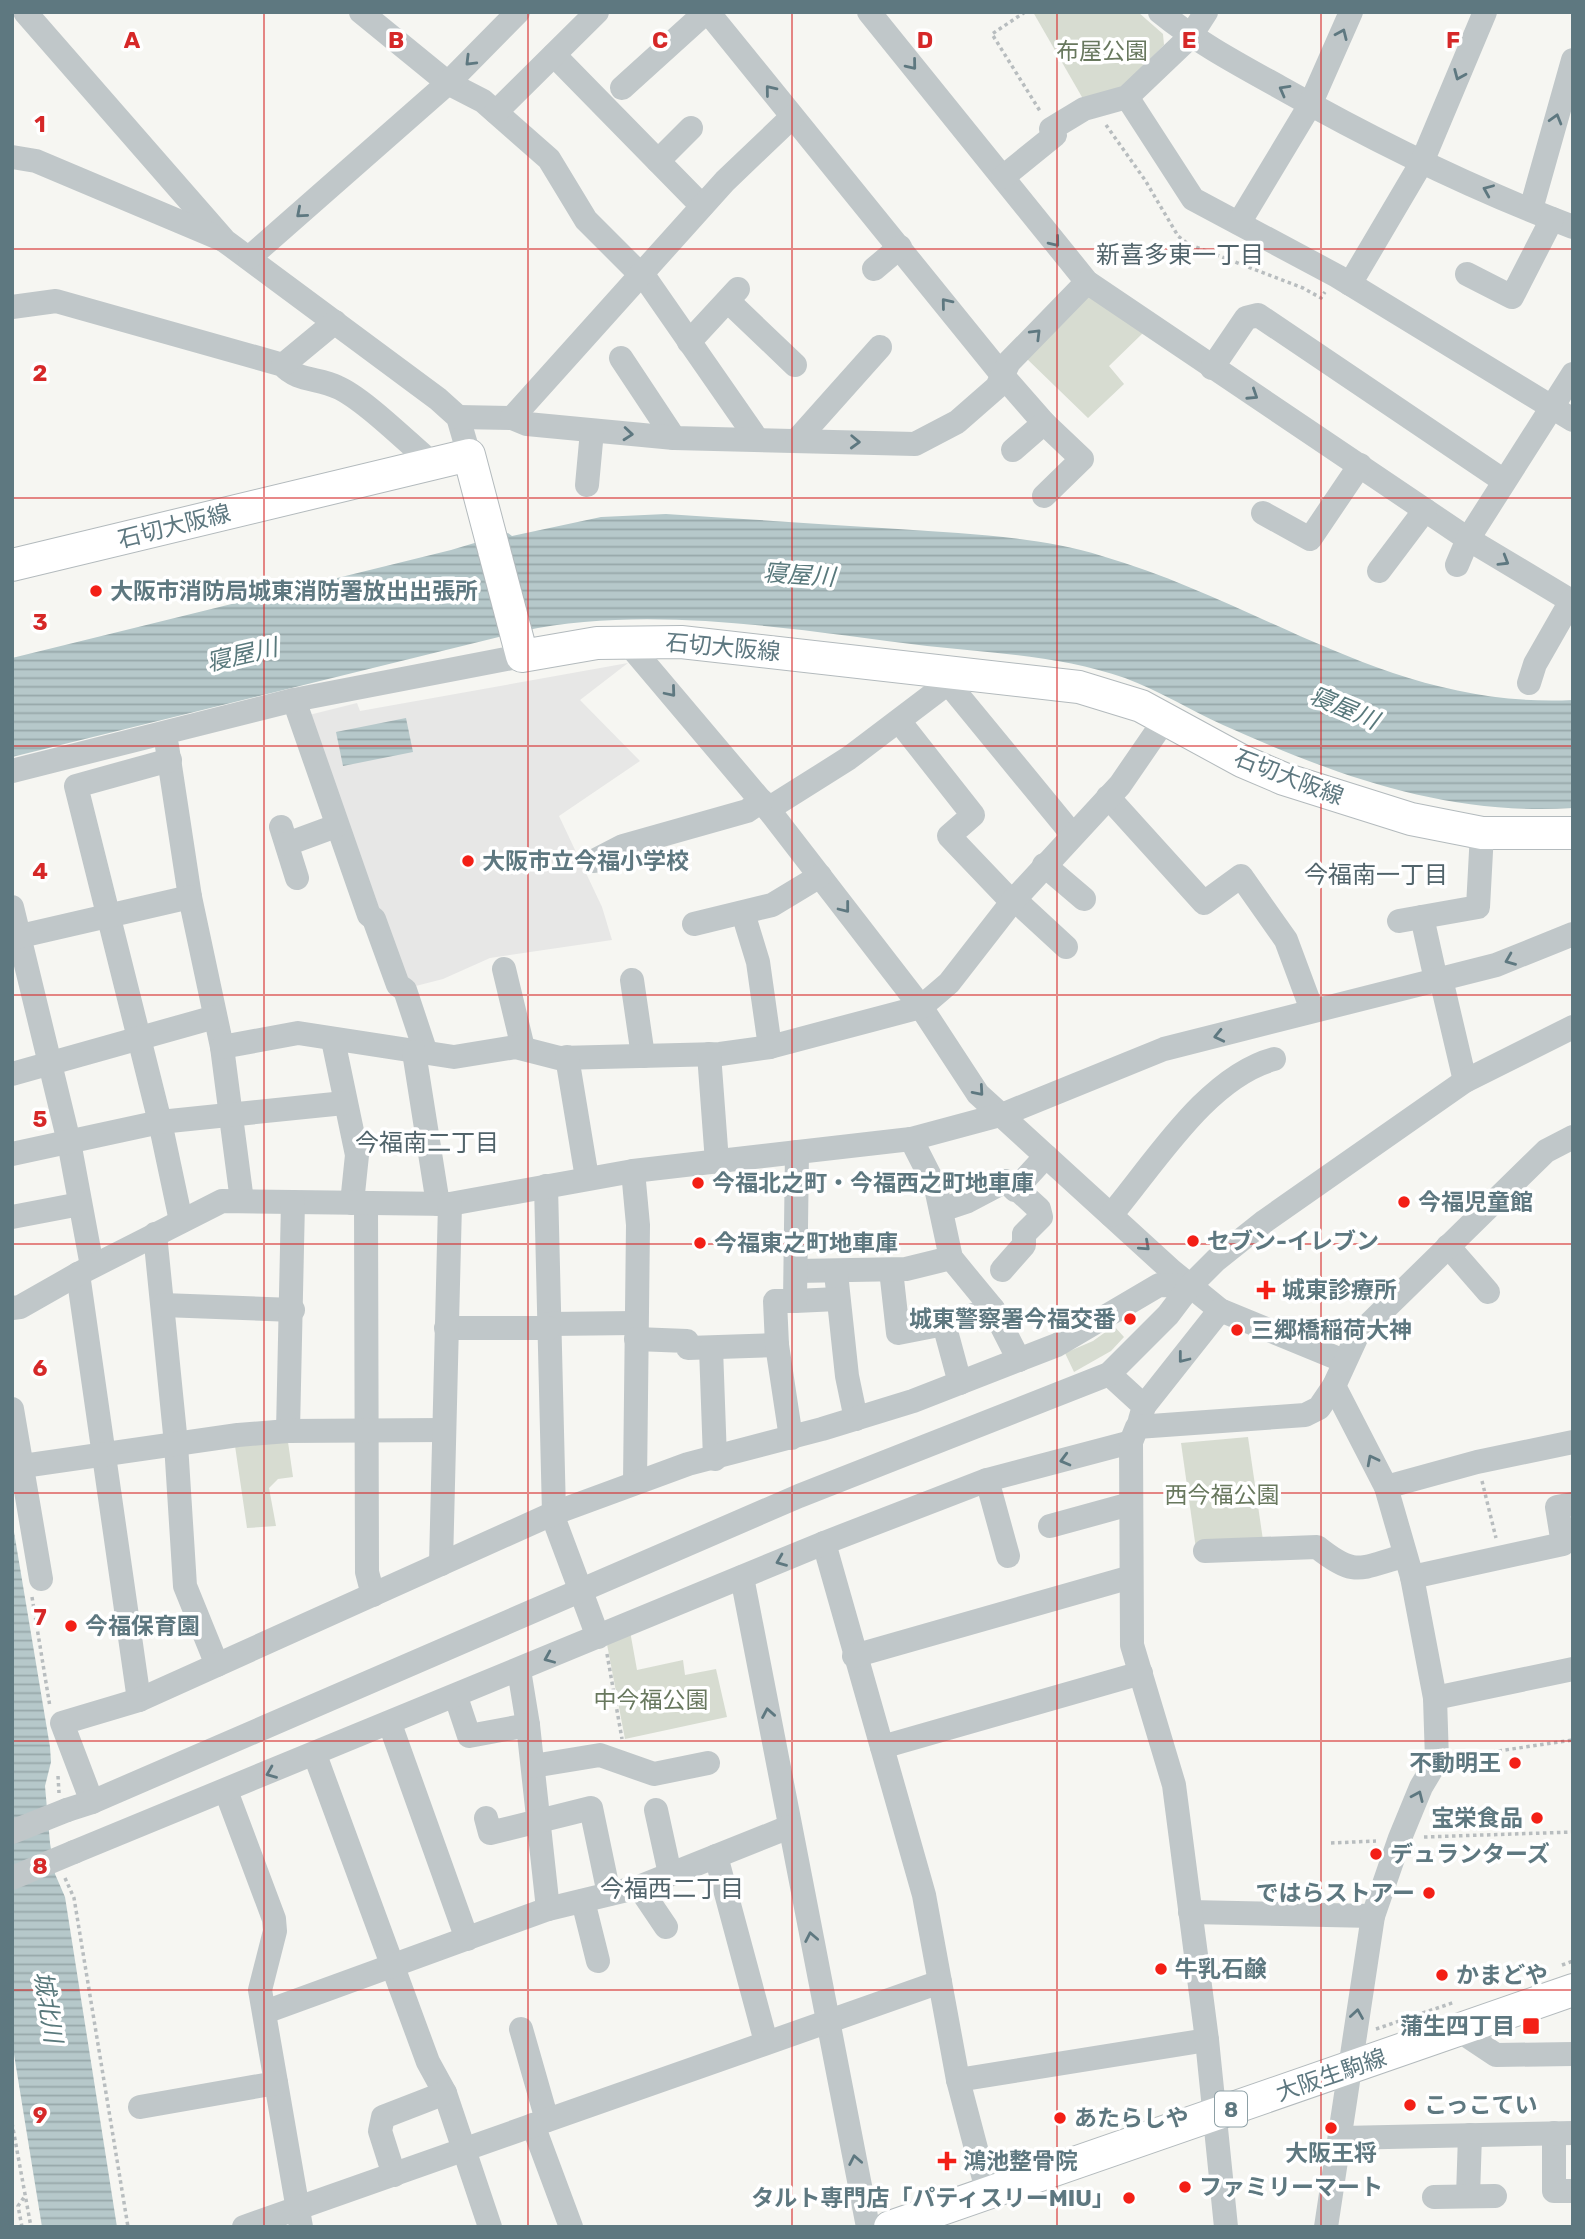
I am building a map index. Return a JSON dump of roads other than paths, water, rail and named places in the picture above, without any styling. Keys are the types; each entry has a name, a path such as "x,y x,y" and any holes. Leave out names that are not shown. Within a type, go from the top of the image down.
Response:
{"main road":[{"name":"石切大阪線","path":"12,565 469,455"},
{"path":"469,455 519,647"},
{"name":"石切大阪線","path":"519,647 567,647 626,641 701,643 949,676 1079,687 1125,699 1166,718 1242,761 1284,779 1411,819 1482,833 1573,833"},
{"name":"大阪生駒線","path":"890,2227 1573,1990"}],"street":[{"path":"25,12 225,241"},
{"path":"361,12 448,83 483,101 549,159 586,220 642,274 757,439"},
{"path":"250,257 448,83 518,12"},
{"path":"496,112 597,12"},
{"path":"622,88 707,12 1003,376 1044,423 1082,459 1061,491"},
{"path":"869,12 1087,282 1468,539 1572,602 1535,664 1529,683"},
{"path":"1160,12 1190,37 1310,104 1422,162 1552,218"},
{"path":"1003,177 1055,135 1051,129 1084,109 1127,97 1190,37 1206,12"},
{"path":"1239,223 1310,104 1351,12"},
{"path":"1350,284 1422,162 1485,12"},
{"path":"554,54 702,206"},
{"path":"1467,274 1512,296 1552,218 1573,60"},
{"path":"1127,97 1193,199 1350,284 1573,420"},
{"path":"512,418 702,206 792,117"},
{"path":"658,161 691,128"},
{"path":"12,157 36,161 225,241 250,257 458,417 469,455"},
{"path":"874,269 900,247"},
{"path":"458,417 512,418 527,424 674,438 915,444 926,441 968,413 997,387 1009,362 1087,282"},
{"path":"689,342 733,295 789,353"},
{"path":"12,307 56,301 283,365 290,374 322,381 346,392 432,463"},
{"path":"1212,368 1246,318 1258,315 1504,481"},
{"path":"283,365 335,322"},
{"path":"797,440 880,347"},
{"path":"621,358 674,438"},
{"path":"1457,565 1468,539 1573,374"},
{"path":"1013,450 1044,423"},
{"path":"587,485 592,431"},
{"path":"1263,513 1310,539 1360,465"},
{"path":"1379,571 1425,510"},
{"path":"626,641 765,805 821,876 921,1007 978,1094 1004,1114 1111,1215 1220,1310 1344,1361"},
{"path":"12,771 519,647"},
{"path":"594,861 623,846 765,805 849,758 899,721 949,676 1072,834"},
{"path":"294,700 336,826 398,985 405,990 420,1053 444,1204 446,1328 441,1564"},
{"path":"222,1046 298,1033 453,1057 523,1048 559,1058 709,1054 770,1047 921,1007 968,961 1013,900 1108,797 1166,718"},
{"path":"899,721 973,815 949,836 1013,900 1066,947"},
{"path":"165,732 190,897 222,1046 242,1201"},
{"path":"170,760 76,786 160,1122 181,1221"},
{"path":"1108,797 1204,903 1241,876 1270,913 1286,940 1312,1010"},
{"path":"297,878 284,835 336,826"},
{"path":"1465,1081 1439,980 1410,919 1478,907 1482,833"},
{"path":"1044,865 1084,899"},
{"path":"694,924 772,905 821,876"},
{"path":"16,937 190,897"},
{"path":"12,907 16,937 69,1142 80,1204 104,1454 139,1700"},
{"path":"744,913 758,962 770,1047"},
{"path":"12,1308 20,1307 85,1270 222,1201 444,1204 633,1171 911,1139 1004,1114 1164,1049 1496,965 1573,934"},
{"path":"504,969 523,1048"},
{"path":"632,980 643,1056"},
{"path":"12,1074 215,1017"},
{"path":"1111,1215 1144,1176 1177,1128 1237,1074 1270,1060 1255,1027"},
{"path":"12,1832 92,1802 799,1496 1109,1374 1168,1315 1190,1286 1216,1260 1298,1196 1465,1081 1573,1027"},
{"path":"333,1040 357,1155 368,1429 367,1572 373,1595"},
{"path":"709,1054 717,1162"},
{"path":"567,1057 587,1178"},
{"path":"12,1154 160,1122 344,1102"},
{"path":"12,1878 824,1543 1137,1425 1305,1415 1319,1408 1334,1386 1357,1336 1546,1151 1573,1137"},
{"path":"911,1139 936,1188 951,1258 993,1309 1019,1360"},
{"path":"795,1300 797,1153"},
{"path":"1017,1189 1046,1156"},
{"path":"633,1171 638,1225 635,1483"},
{"path":"941,1210 968,1201 1006,1181 1039,1209 1041,1217 1024,1234 1024,1245 1002,1270"},
{"path":"546,1186 553,1513 601,1636"},
{"path":"288,1431 293,1310 293,1202"},
{"path":"12,1217 80,1204"},
{"path":"155,1234 176,1444 185,1586 218,1665"},
{"path":"1448,1247 1488,1292"},
{"path":"796,1271 836,1273 839,1270 891,1270 951,1258"},
{"path":"891,1270 884,1298 898,1333 944,1324 993,1309"},
{"path":"836,1273 856,1419"},
{"path":"92,1802 62,1723 139,1700 553,1513 688,1464 715,1459 856,1419 960,1383 1057,1345 1159,1285 1190,1286"},
{"path":"791,1438 777,1345 775,1301 838,1299"},
{"path":"163,1306 293,1310"},
{"path":"1220,1310 1137,1425 1130,1504 1130,1577 1132,1645 1174,1785 1207,2040 1226,2227"},
{"path":"944,1324 960,1383"},
{"path":"446,1328 549,1326 636,1331 687,1341 688,1348 777,1345"},
{"path":"711,1348 715,1459"},
{"path":"1109,1374 1137,1425"},
{"path":"1326,2227 1342,2138 1348,2069 1373,1916 1421,1787 1437,1760 1435,1698 1408,1567 1386,1487 1334,1386"},
{"path":"12,1409 41,1579"},
{"path":"23,1466 288,1431 444,1430"},
{"path":"1386,1487 1477,1462 1573,1442"},
{"path":"987,1480 1008,1556"},
{"path":"1050,1526 1130,1504"},
{"path":"1205,1551 1317,1547 1342,1567 1354,1569 1500,1558 1563,1544 1557,1507 1573,1504"},
{"path":"824,1543 924,1895 958,2080 988,2194"},
{"path":"742,1577 868,2227"},
{"path":"854,1656 1130,1577"},
{"path":"1435,1698 1573,1669"},
{"path":"519,1670 533,1766 536,1819 548,1909"},
{"path":"882,1747 1141,1673"},
{"path":"456,1697 469,1736 528,1725"},
{"path":"390,1724 467,1939"},
{"path":"533,1766 599,1745 654,1774 697,1759"},
{"path":"315,1755 428,2062 445,2093 489,2227"},
{"path":"226,1791 274,1919 275,1931 260,1990 300,2217"},
{"path":"486,1818 490,1833 536,1819 591,1808 609,1894"},
{"path":"656,1810 670,1874"},
{"path":"265,2012 548,1909 639,1887 789,1827"},
{"path":"716,1856 766,2042"},
{"path":"639,1887 666,1927"},
{"path":"583,1901 598,1961"},
{"path":"1190,1912 1373,1916"},
{"path":"244,2227 300,2217 394,2175 464,2149 940,1982"},
{"path":"521,2029 540,2122 571,2227"},
{"path":"1460,2031 1496,2055 1573,2054"},
{"path":"958,2080 1207,2040"},
{"path":"140,2107 276,2083"},
{"path":"394,2175 380,2131 383,2117 445,2093"},
{"path":"1342,2138 1563,2133 1554,2191 1573,2191"},
{"path":"1468,2196 1470,2135"},
{"path":"1434,2197 1494,2196"}],"water":[{"name":"寝屋川","path":"666,514 975,534 1077,549 1162,576 1387,671 1446,688 1507,698 1573,700 1573,808 1481,806 1393,789 1350,776 1266,744 1125,678 1077,665 1027,656 776,627 673,620 572,623 523,631 12,757 12,658 451,550 508,533 512,536 601,517"},
{"path":"406,718 413,752 343,766 336,732"},
{"name":"城北川","path":"12,1520 50,1747 51,1762 45,1786 50,1843 55,1874 65,1897 117,2227 42,2227 12,2042"}],"place":[{"name":"大阪市消防局城東消防署放出出張所","path":"96,591"},
{"name":"大阪市立今福小学校","path":"468,861"},
{"name":"今福北之町・今福西之町地車庫","path":"698,1183"},
{"name":"今福児童館","path":"1404,1202"},
{"name":"セブン-イレブン","path":"1193,1241"},
{"name":"今福東之町地車庫","path":"700,1243"},
{"name":"城東診療所","path":"1266,1290"},
{"name":"城東警察署今福交番","path":"1130,1319"},
{"name":"三郷橋稲荷大神","path":"1237,1330"},
{"name":"今福保育園","path":"71,1626"},
{"name":"不動明王","path":"1515,1763"},
{"name":"宝栄食品","path":"1537,1818"},
{"name":"デュランターズ","path":"1376,1854"},
{"name":"ではらストアー","path":"1429,1893"},
{"name":"牛乳石鹸","path":"1161,1969"},
{"name":"かまどや","path":"1442,1975"},
{"name":"蒲生四丁目","path":"1531,2026"},
{"name":"こっこてい","path":"1410,2105"},
{"name":"あたらしや","path":"1060,2118"},
{"name":"大阪王将","path":"1331,2128"},
{"name":"鴻池整骨院","path":"947,2161"},
{"name":"ファミリーマート","path":"1185,2187"},
{"name":"タルト専門店「パティスリーMIU」","path":"1129,2198"}],"district":[{"name":"新喜多東一丁目","path":"1180,255"},
{"name":"今福南一丁目","path":"1376,875"},
{"name":"今福南二丁目","path":"427,1143"},
{"name":"今福西二丁目","path":"672,1889"}],"park label":[{"name":"布屋公園","path":"1102,51"},
{"name":"西今福公園","path":"1222,1495"},
{"name":"中今福公園","path":"651,1700"}]}
